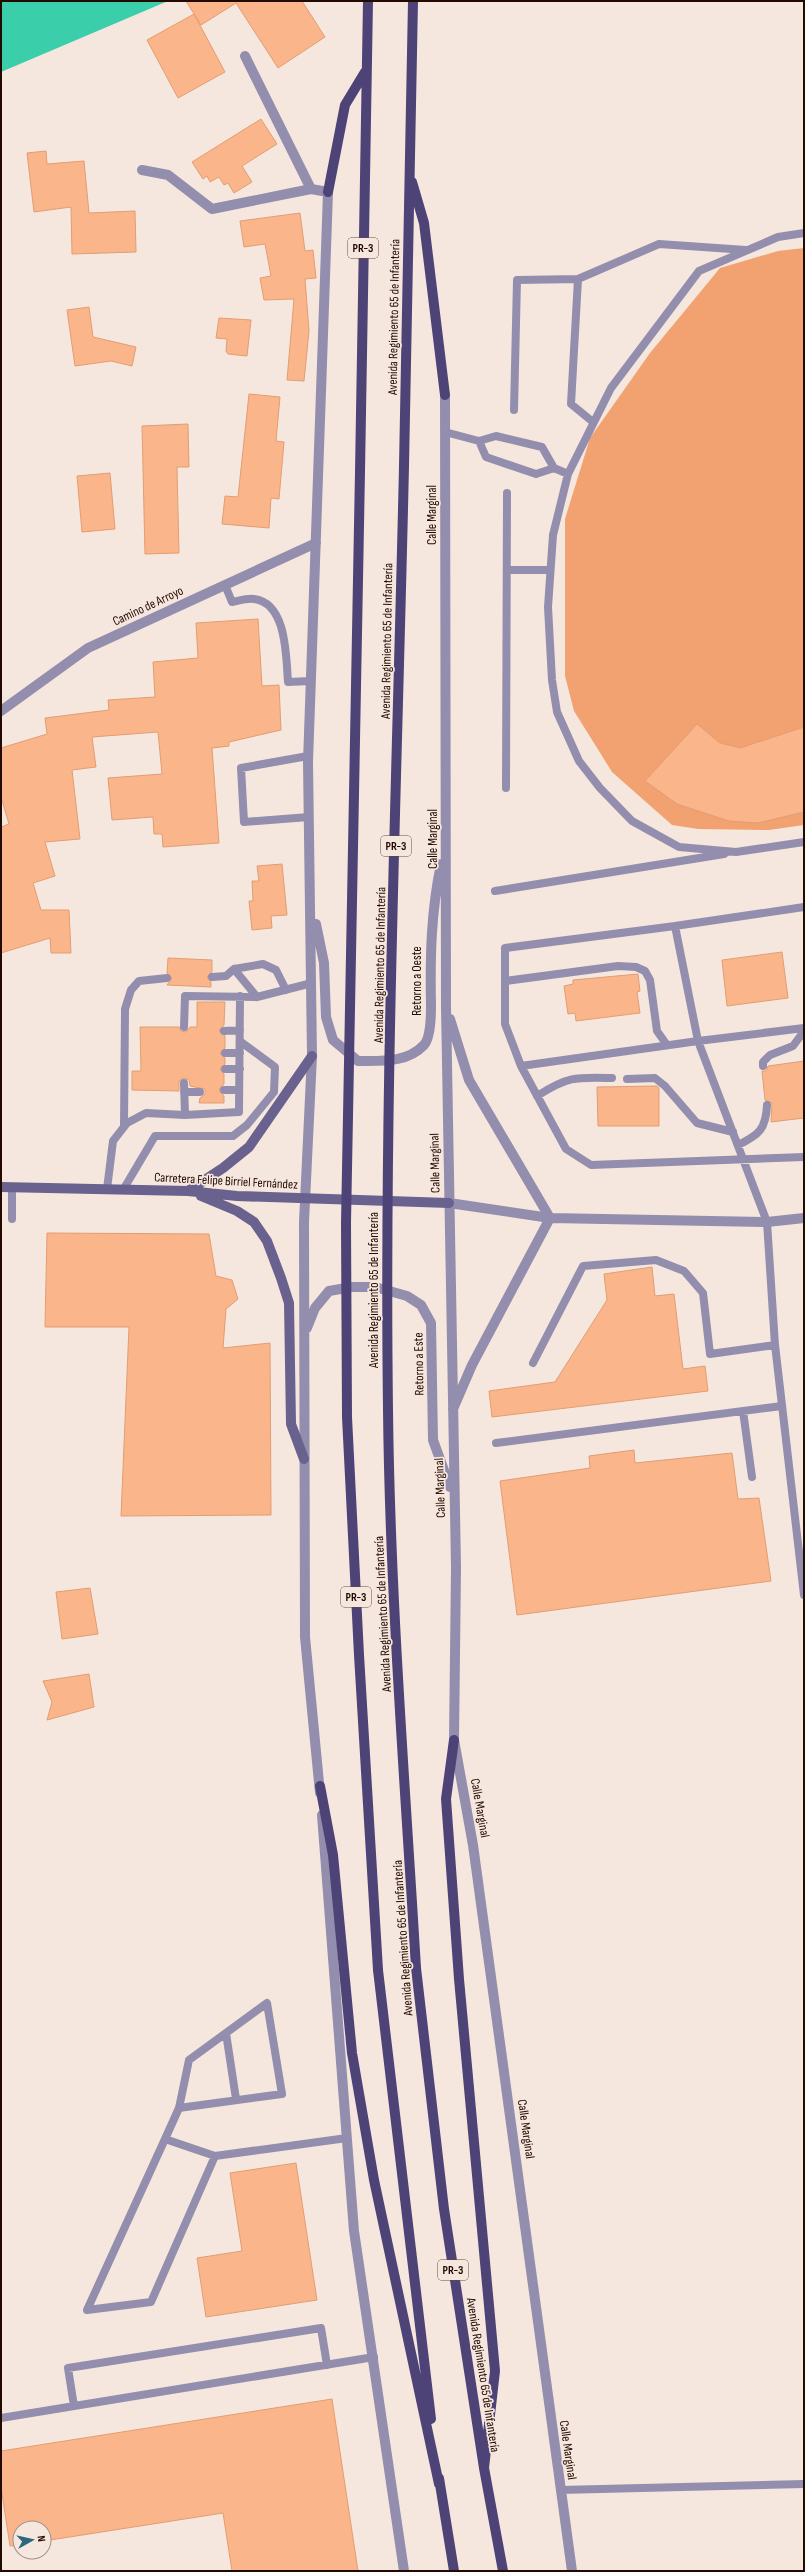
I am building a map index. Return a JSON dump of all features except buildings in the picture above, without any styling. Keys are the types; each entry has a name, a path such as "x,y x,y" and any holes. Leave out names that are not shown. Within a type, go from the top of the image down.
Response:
{"main road":[{"name":"Avenida Regimiento 65 de Infantería","path":"368,1 346,1223 347,1417 359,1655 378,1970 439,2484 454,2571"},
{"name":"Avenida Regimiento 65 de Infantería","path":"413,1 387,1225 388,1415 397,1656 416,1968 444,2209 484,2468 503,2571"},
{"path":"328,192 345,105 366,70"},
{"path":"409,171 424,223 445,395"},
{"path":"454,1740 446,1799 462,2011 495,2371 484,2468"},
{"path":"320,1786 333,1855 352,2053 374,2180 439,2484"}],"street":[{"path":"245,56 311,189"},
{"path":"142,170 168,175 212,209 311,189 328,192 308,756 312,1056 306,1197 304,1334 305,1637 320,1786 354,2231 374,2357 404,2571"},
{"name":"Calle Marginal","path":"445,395 446,1008 451,1413 456,1568 454,1740 478,1876 572,2571"},
{"name":"Camino de Arroyo","path":"1,711 88,648 316,544"},
{"name":"Retorno a Oeste","path":"311,905 324,963 326,1016 333,1040 358,1061 398,1059 413,1055 426,1043 431,1017 430,942 434,898 446,844"},
{"path":"446,1008 469,1080 550,1218"},
{"path":"188,1191 223,1168 249,1147 312,1056"},
{"name":"Carretera Felipe Birriel Fernández","path":"1,1187 188,1191 237,1196 306,1197 449,1203"},
{"path":"188,1191 237,1211 254,1222 267,1241 289,1303 291,1424 304,1459"},
{"path":"449,1203 550,1218 767,1222 804,1218"},
{"path":"451,1413 472,1365 550,1218"},
{"name":"Retorno a Este","path":"304,1334 315,1308 329,1291 352,1287 375,1287 407,1296 421,1305 431,1322 433,1440 453,1497"}],"lane":[{"path":"736,852 679,847 632,821 600,788 579,761 557,712 552,680 548,607 553,535 568,474 611,388 699,271 778,237 804,232"},
{"path":"514,410 517,280 578,279 659,244 748,250"},
{"path":"578,279 572,404 593,422"},
{"path":"445,432 479,441 496,436 542,447 554,468 568,474"},
{"path":"479,441 486,457 536,474 554,468"},
{"path":"506,788 508,493"},
{"path":"507,570 550,570"},
{"path":"224,585 232,602 254,599 266,604 278,618 284,636 288,682 311,681"},
{"path":"308,756 241,768 244,822 309,817"},
{"path":"495,891 804,842"},
{"path":"804,907 675,926 505,948 505,1024 521,1066 566,1149 591,1165 744,1161 804,1157"},
{"path":"675,926 698,1040 767,1222 775,1345 804,1594"},
{"path":"212,977 226,976 234,970 262,964 276,970 286,990"},
{"path":"505,981 618,966 636,967 645,971 650,980 657,1031 667,1045"},
{"path":"234,970 257,997"},
{"path":"124,1126 125,1009 130,990 139,981 167,978"},
{"path":"184,1026 185,996 257,997 312,983"},
{"path":"107,1189 114,1141 124,1126 146,1113 184,1115 239,1112 241,1042 240,996"},
{"path":"521,1066 698,1040 804,1029"},
{"path":"763,1066 763,1062 770,1055 793,1046 804,1029"},
{"path":"224,1030 240,1030"},
{"path":"123,1190 155,1136 233,1136 247,1125 274,1092 275,1067 241,1042"},
{"path":"225,1053 240,1053"},
{"path":"224,1069 240,1069"},
{"path":"538,1096 560,1081 573,1077 612,1078"},
{"path":"627,1079 655,1078 665,1086 697,1123 733,1132"},
{"path":"184,1115 184,1088 200,1092"},
{"path":"224,1090 239,1090"},
{"path":"738,1145 755,1137 766,1121 767,1105"},
{"path":"12,1187 12,1219"},
{"path":"533,1364 583,1266 656,1260 684,1271 702,1293 710,1354 775,1345"},
{"path":"496,1443 782,1406"},
{"path":"743,1411 752,1477"},
{"path":"179,2108 236,2099 282,2094 267,2003 189,2060 179,2108 87,2310 151,2302 215,2156"},
{"path":"226,2033 236,2099"},
{"path":"165,2139 215,2156 347,2138"},
{"path":"74,2406 68,2368 76,2366 321,2328 327,2365"},
{"path":"1,2418 374,2357"},
{"path":"560,2490 804,2484"}],"shaded area":[{"path":"1,1 168,1 1,72"},
{"path":"804,248 804,825 769,830 698,829 672,825 612,772 574,711 565,676 565,519 590,438 650,353 720,268 778,251"}]}
